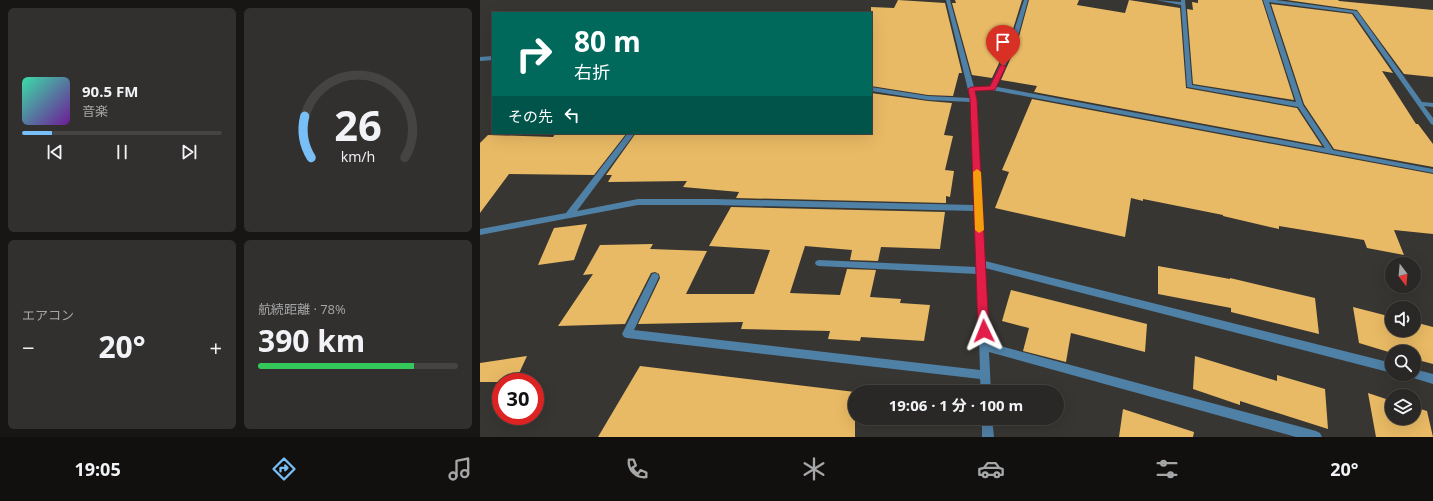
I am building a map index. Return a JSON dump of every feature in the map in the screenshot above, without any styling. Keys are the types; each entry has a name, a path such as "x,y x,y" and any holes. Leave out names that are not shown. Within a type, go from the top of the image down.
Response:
{"street":[{"path":"948,0 974,100 986,385"},
{"path":"992,88 1014,43 1026,0"},
{"path":"1158,0 1183,2 1189,86 1300,105"},
{"path":"1331,152 1300,105 1265,0 1304,3 1355,12 1433,122"},
{"path":"480,59 492,58"},
{"path":"971,89 992,88 1433,171"},
{"path":"872,89 928,98 974,100"},
{"path":"1420,104 1433,105"},
{"path":"569,215 631,134"},
{"path":"480,232 638,202 715,202 979,208"},
{"path":"819,263 981,267 1385,366"},
{"path":"655,277 627,334 986,375"},
{"path":"984,346 1316,437"},
{"path":"1421,376 1433,379"},
{"path":"987,425 988,437"}],"building":[{"path":"898,0 945,3 962,73 959,73 953,96 928,95 872,86 871,7 894,8"},
{"path":"955,0 1022,0 1009,42 992,78 972,75 952,3 956,3"},
{"path":"1029,0 1079,0 1077,5 1125,13 1129,0 1180,8 1186,88 1297,108 1322,146 1034,92 1037,86 1001,80 1017,44"},
{"path":"1198,0 1262,0 1294,100 1193,84 1187,9 1193,10 1192,2 1198,3"},
{"path":"1287,0 1338,0 1433,10 1433,77 1404,74 1357,10"},
{"path":"1271,4 1352,14 1393,73 1382,71 1416,124 1418,124 1433,144 1433,167 1334,149 1304,104"},
{"path":"872,93 952,103 944,135 953,136 945,170 954,171 950,197 946,196 946,203 736,198 739,192 683,187 687,181 608,182 612,175 606,175 635,134 872,134"},
{"path":"1032,99 1433,174 1433,234 1394,230 1404,255 1367,248 1364,240 1279,226 1279,229 1223,215 1143,199 1143,201 1131,198 1125,237 995,208 1009,172 1002,170"},
{"path":"555,134 626,134 594,175 509,174 480,213 480,143 488,135 553,137"},
{"path":"731,207 945,212 940,249 881,247 878,261 850,260 852,250 805,246 790,293 840,295 847,269 876,270 870,297 901,299 900,303 930,305 924,341 861,337 860,341 828,339 830,331 741,329 743,322 638,324 660,278 659,274 655,272 651,273 625,324 558,326 593,274 583,275 600,245 653,244 650,249 707,251 686,294 754,294 770,250 709,246"},
{"path":"587,224 574,260 538,265 554,228"},
{"path":"1158,266 1230,278 1315,298 1319,334 1231,312 1231,308 1158,294"},
{"path":"1011,290 1147,324 1145,352 1071,333 1066,362 1023,351 1029,328 1002,321"},
{"path":"1353,307 1385,315 1385,337 1421,337 1421,324 1433,327 1433,364 1421,361 1421,345 1385,345 1385,351 1359,343"},
{"path":"527,356 519,373 492,373 492,382 480,382 480,363"},
{"path":"1195,356 1277,381 1277,375 1325,389 1328,429 1240,401 1240,405 1193,389"},
{"path":"640,366 848,391 848,425 855,425 855,437 598,437"},
{"path":"1368,393 1385,399 1385,425 1421,425 1421,409 1427,411 1433,437 1376,437"},
{"path":"1123,409 1194,432 1193,437 1119,437"}],"slow traffic":[{"path":"977,172 979,230"}],"route":[{"path":"984,331 974,100 971,89 992,88 1003,66"}]}
